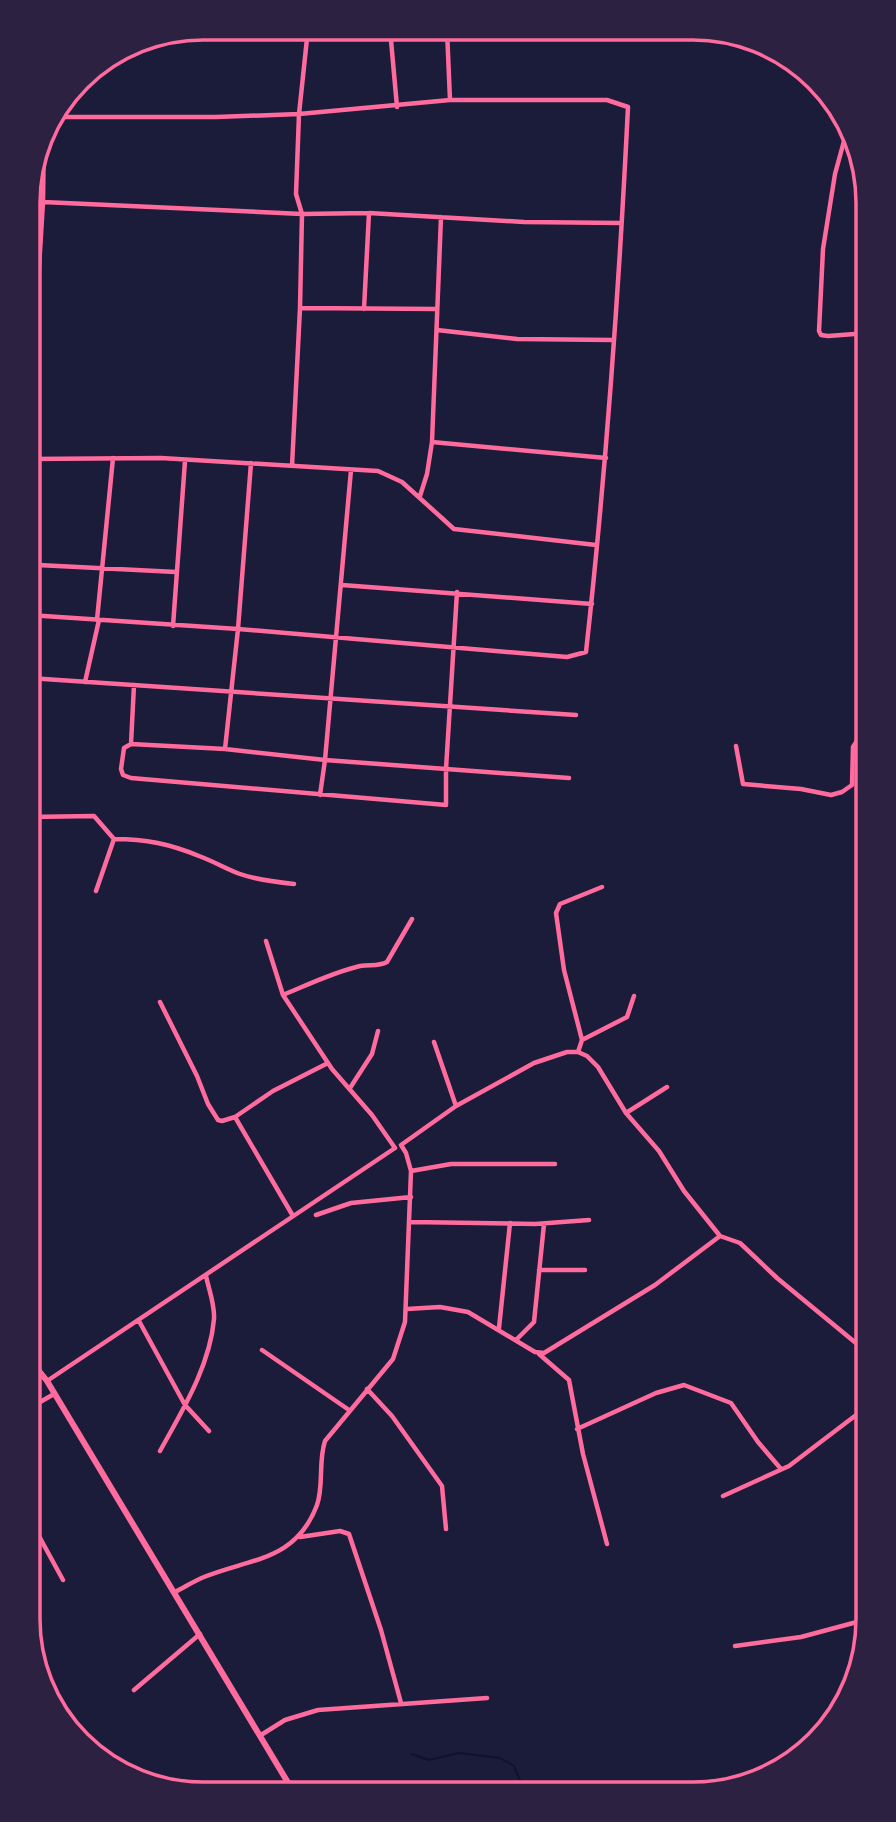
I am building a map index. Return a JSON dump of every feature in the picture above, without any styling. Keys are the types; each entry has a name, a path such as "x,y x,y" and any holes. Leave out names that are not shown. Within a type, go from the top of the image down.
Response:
{"main road":[{"path":"40,1372 288,1782"}],"street":[{"path":"447,40 450,100"},
{"path":"292,466 302,214 296,194 299,114 307,41"},
{"path":"391,41 397,107"},
{"path":"41,615 567,657 586,652 606,458 628,107 607,100 450,100 299,114 156,119 65,117"},
{"path":"844,142 835,174 823,249 819,331 828,336 856,334"},
{"path":"41,235 42,180"},
{"path":"43,202 302,214 369,213 524,222 621,223"},
{"path":"364,309 369,213"},
{"path":"420,496 432,442 442,217"},
{"path":"300,309 437,309"},
{"path":"437,330 517,339 613,340"},
{"path":"432,442 606,458"},
{"path":"41,458 161,458 378,471 402,482 454,529 596,545"},
{"path":"85,682 98,620 113,458"},
{"path":"173,626 185,461"},
{"path":"226,750 251,463"},
{"path":"320,795 337,639 351,470"},
{"path":"41,565 176,572"},
{"path":"342,585 592,604"},
{"path":"457,592 446,769 446,805 131,778 123,775 121,769 124,748 131,744 226,750 325,760 446,769 569,778"},
{"path":"41,679 576,715"},
{"path":"131,744 134,685"},
{"path":"736,746 743,784 802,789 831,795 852,785 853,747 856,743"},
{"path":"41,817 94,816 114,839 145,839 200,856 238,874 293,884"},
{"path":"96,891 114,839"},
{"path":"578,1052 582,1040 564,970 556,913 559,904 602,887"},
{"path":"283,995 361,966 383,965 412,919"},
{"path":"266,941 283,995 328,1063 395,1148"},
{"path":"582,1040 627,1017 634,996"},
{"path":"160,1002 215,1118 222,1121 235,1117 272,1091 328,1063"},
{"path":"350,1088 372,1054 378,1031"},
{"path":"434,1042 456,1106"},
{"path":"47,1381 456,1106 534,1063 567,1052 578,1052 587,1056 598,1067 626,1113 659,1151 684,1191 720,1236 740,1243 785,1286 855,1343"},
{"path":"626,1113 667,1087"},
{"path":"235,1117 293,1216"},
{"path":"175,1592 203,1577 280,1553 299,1537 313,1515 319,1499 321,1458 325,1441 393,1359 401,1339 407,1309 411,1222 411,1171 401,1145"},
{"path":"411,1171 462,1164 555,1164"},
{"path":"316,1215 351,1203 411,1196"},
{"path":"411,1222 544,1224 589,1220"},
{"path":"499,1328 510,1223"},
{"path":"516,1340 534,1322 544,1224"},
{"path":"538,1354 544,1353 655,1284 720,1236"},
{"path":"540,1270 585,1270"},
{"path":"160,1451 185,1405 206,1357 215,1318 206,1276"},
{"path":"407,1309 456,1309 468,1312 499,1328 538,1354 569,1380 578,1429 607,1544"},
{"path":"139,1321 185,1405 209,1432"},
{"path":"262,1350 349,1410"},
{"path":"578,1429 656,1393 684,1385 731,1404 781,1469"},
{"path":"367,1390 392,1416 442,1486 446,1528"},
{"path":"40,1402 54,1394"},
{"path":"723,1496 781,1469 855,1415"},
{"path":"299,1537 340,1531 349,1534 381,1630 401,1703"},
{"path":"40,1538 63,1580"},
{"path":"735,1646 801,1637 855,1624"},
{"path":"134,1690 200,1633"},
{"path":"261,1735 285,1720 306,1712 487,1698"}],"waterway":[{"path":"411,1754 429,1760 459,1753 500,1758 514,1766 521,1782"}]}
